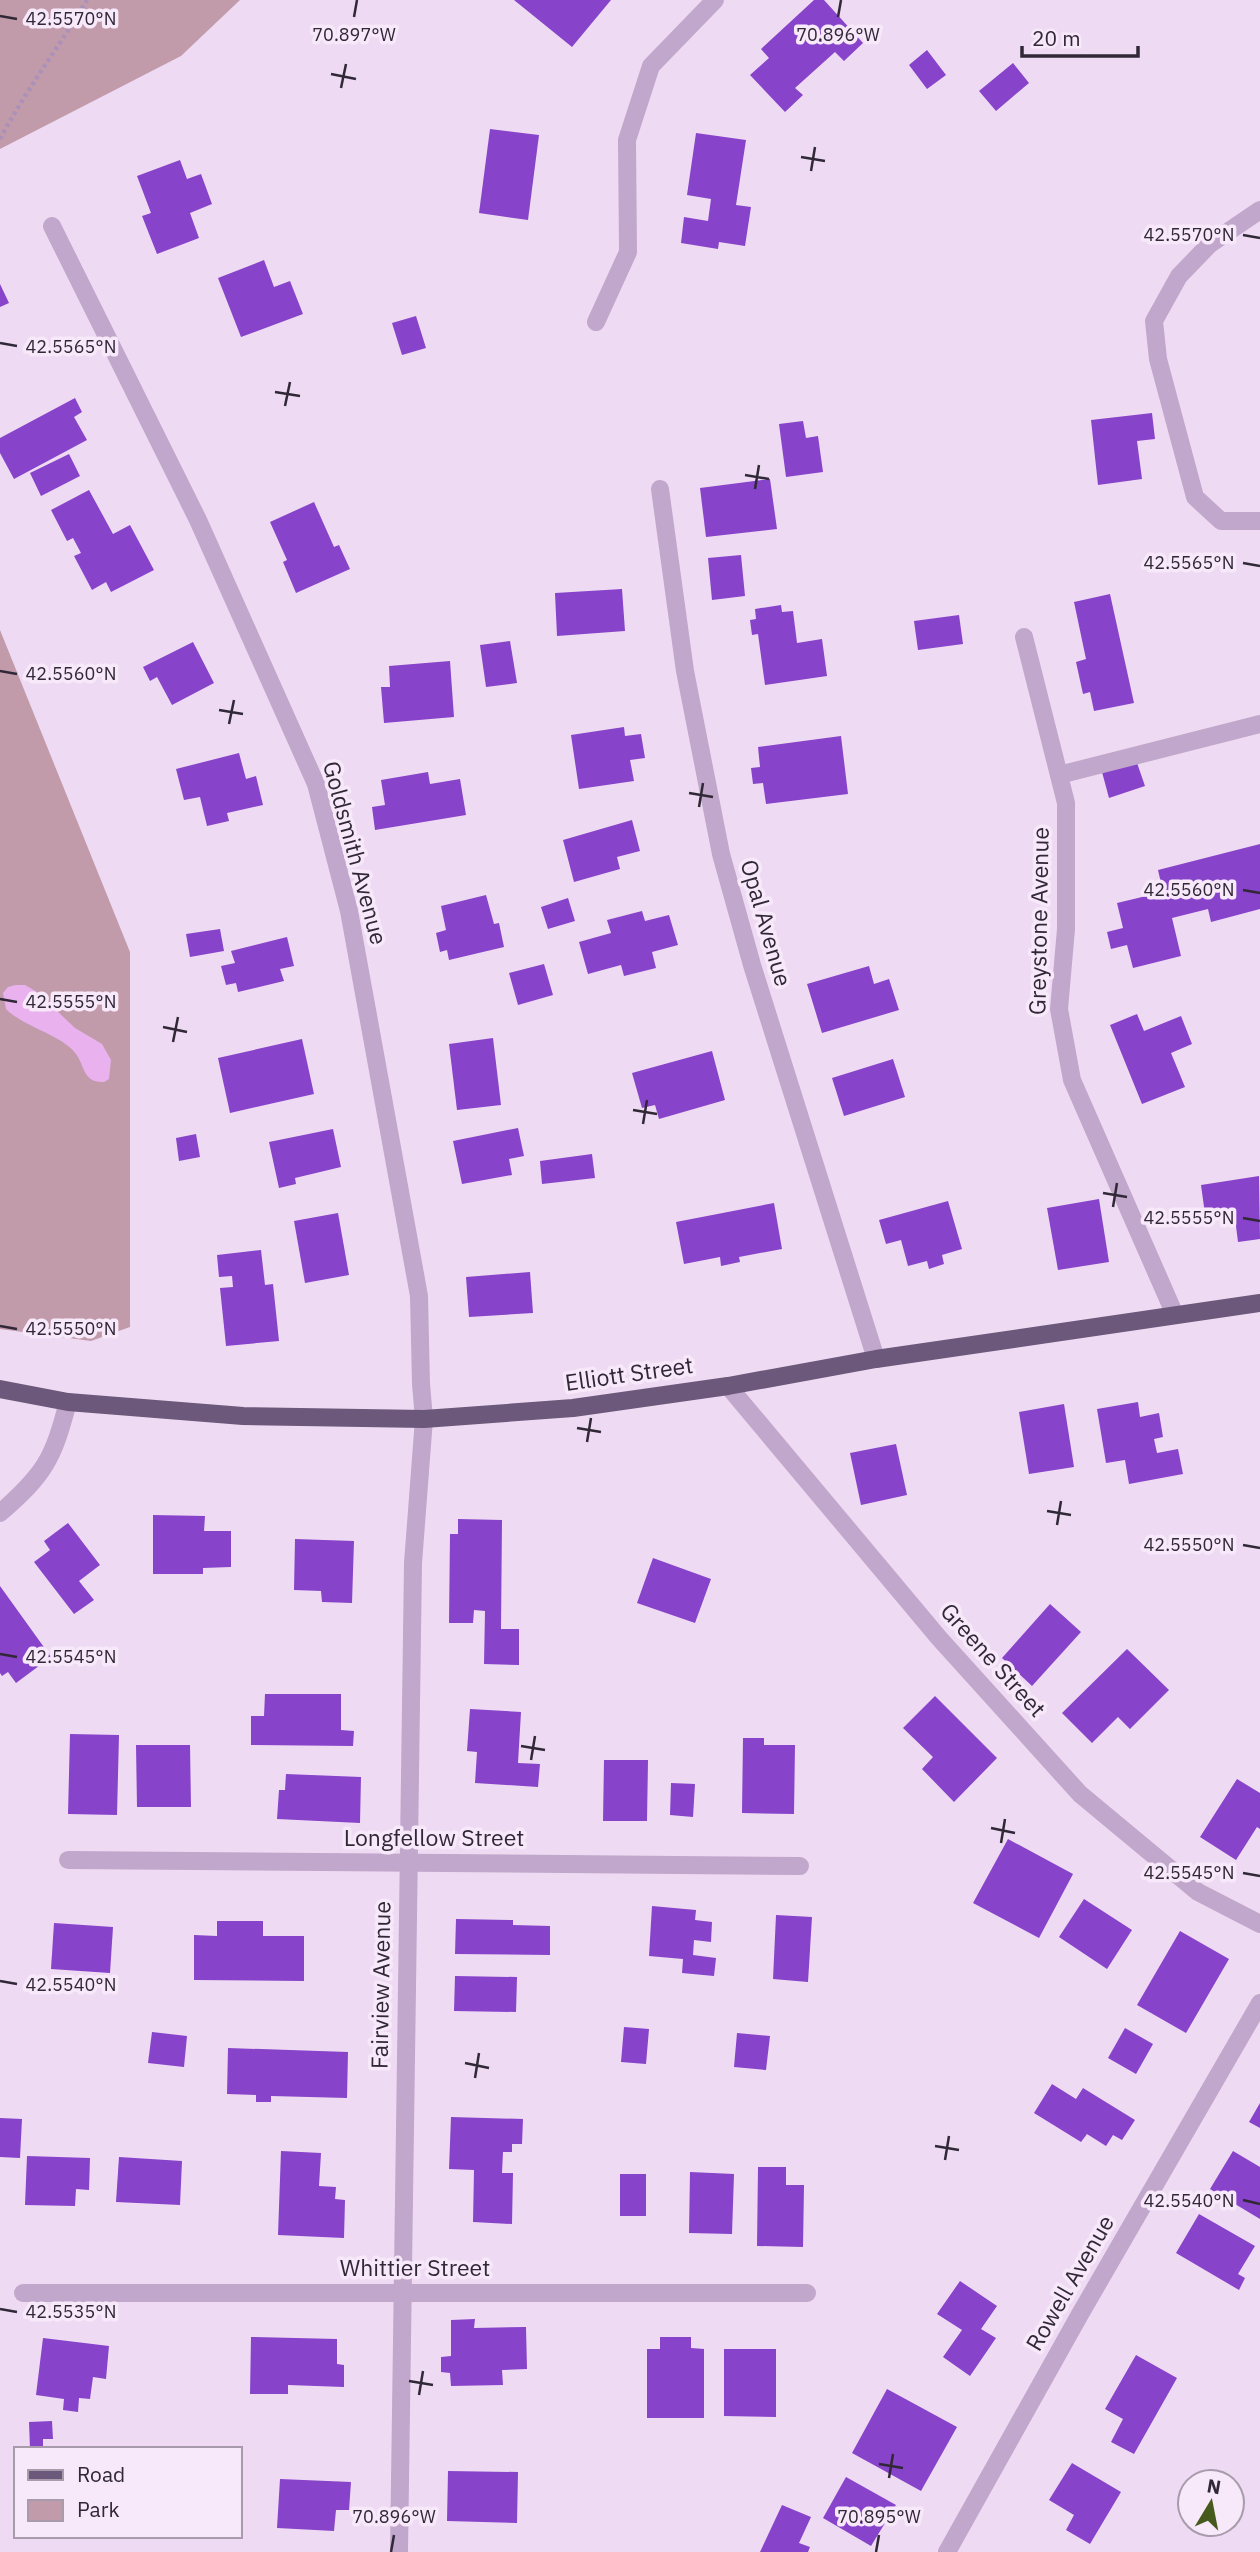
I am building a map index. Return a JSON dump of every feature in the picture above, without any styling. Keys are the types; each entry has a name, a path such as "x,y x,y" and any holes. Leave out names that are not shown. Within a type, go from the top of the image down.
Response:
{"main road":[{"name":"Elliott Street","path":"0,1389 68,1402 243,1416 424,1419 573,1408 728,1386 876,1359 1260,1303"}],"street":[{"path":"596,322 628,252 627,140 651,66 715,0"},
{"path":"1260,210 1210,244 1179,275 1154,321 1158,359 1195,497 1221,521 1260,521"},
{"name":"Goldsmith Avenue","path":"52,226 198,520 316,784 349,911 419,1296 420,1376 424,1419"},
{"name":"Opal Avenue","path":"660,489 685,671 721,854 752,965 876,1359"},
{"name":"Greystone Avenue","path":"1024,637 1066,803 1066,929 1059,1009 1072,1080 1175,1315"},
{"path":"1059,775 1260,724"},
{"name":"Greene Street","path":"728,1386 939,1638 1080,1794 1198,1892 1260,1924"},
{"path":"0,1513 43,1471 57,1442 68,1402"},
{"name":"Fairview Avenue","path":"400,2552 413,1563 424,1419"},
{"name":"Longfellow Street","path":"68,1860 800,1866"},
{"name":"Rowell Avenue","path":"947,2552 1260,2003"},
{"name":"Whittier Street","path":"23,2293 807,2293"}],"path":[{"path":"0,139 21,98 51,58 88,0"}],"green space":[{"path":"0,0 240,0 181,56 0,149"},
{"path":"0,630 130,952 130,1327 91,1341 0,1329"}],"sand":[{"path":"25,985 37,992 75,1028 102,1044 111,1060 109,1079 104,1082 92,1080 76,1054 63,1042 6,1009 3,993 8,987"}],"building":[{"path":"514,0 611,0 572,47"},
{"path":"814,0 824,0 863,43 844,61 835,52 795,88 803,95 785,112 750,75 769,58 761,49"},
{"path":"927,50 946,75 927,89 909,65"},
{"path":"1013,63 1029,83 996,111 979,91"},
{"path":"490,129 539,135 528,220 479,213"},
{"path":"696,133 746,140 736,205 751,207 745,246 719,242 718,249 681,243 684,217 708,221 711,199 687,195"},
{"path":"180,160 187,179 201,174 212,204 190,213 199,238 157,254 142,216 151,213 137,176"},
{"path":"264,260 274,287 290,281 303,314 241,337 218,278"},
{"path":"0,284 9,303 0,307"},
{"path":"416,316 426,348 402,355 392,323"},
{"path":"75,398 82,412 74,417 87,440 14,479 0,453 0,438"},
{"path":"1152,413 1155,439 1137,441 1142,479 1098,485 1091,420"},
{"path":"803,421 806,438 818,436 823,472 786,477 779,424"},
{"path":"69,454 80,476 41,496 30,473"},
{"path":"770,479 777,529 706,537 700,488"},
{"path":"89,490 113,534 130,525 154,570 111,592 106,582 92,590 74,556 81,553 73,538 67,541 51,510"},
{"path":"314,502 334,547 339,545 350,569 296,593 283,562 287,560 270,522"},
{"path":"741,555 745,596 712,600 708,558"},
{"path":"622,589 625,631 557,636 555,593"},
{"path":"1110,594 1134,703 1094,711 1090,692 1083,694 1076,662 1086,659 1074,602"},
{"path":"781,605 782,612 793,611 797,643 822,639 827,676 765,685 758,634 752,635 750,620 756,619 755,609"},
{"path":"959,615 963,644 918,650 914,621"},
{"path":"510,641 517,683 486,687 480,645"},
{"path":"193,642 214,683 172,705 157,677 150,681 143,667"},
{"path":"450,661 454,717 384,723 381,687 390,687 389,666"},
{"path":"624,727 625,736 641,734 645,758 630,760 634,781 579,789 571,735"},
{"path":"841,736 848,794 766,804 763,783 753,784 751,768 760,767 758,747"},
{"path":"239,753 246,779 256,776 263,805 227,813 229,821 207,826 200,797 184,800 176,769"},
{"path":"1136,760 1145,786 1109,798 1102,772"},
{"path":"428,772 430,784 460,779 466,815 375,830 372,807 385,805 381,780"},
{"path":"632,820 640,851 617,857 620,869 574,882 563,840"},
{"path":"1260,844 1260,909 1211,922 1208,909 1172,918 1181,956 1133,968 1127,945 1111,949 1107,932 1123,928 1117,903 1163,892 1158,870"},
{"path":"486,895 494,924 499,923 504,947 449,960 447,950 440,952 436,933 446,930 441,906"},
{"path":"568,898 575,921 548,929 541,907"},
{"path":"642,911 645,921 669,915 678,945 652,952 656,968 624,976 621,965 588,974 579,942 611,933 607,920"},
{"path":"220,929 224,951 190,957 186,934"},
{"path":"287,937 294,966 280,969 284,981 238,992 236,983 226,985 221,966 235,963 231,951"},
{"path":"544,964 553,995 518,1005 509,973"},
{"path":"869,966 874,984 889,979 899,1010 822,1033 807,984"},
{"path":"1137,1014 1144,1031 1181,1016 1192,1044 1171,1053 1185,1087 1142,1104 1110,1025"},
{"path":"493,1038 501,1105 457,1110 449,1044"},
{"path":"302,1039 314,1094 230,1113 218,1058"},
{"path":"712,1051 725,1100 659,1119 655,1105 642,1108 632,1073"},
{"path":"893,1059 905,1097 844,1116 832,1078"},
{"path":"518,1128 524,1156 509,1159 512,1175 462,1184 453,1141"},
{"path":"333,1129 341,1167 295,1178 296,1184 279,1188 269,1142"},
{"path":"196,1134 200,1157 179,1161 176,1138"},
{"path":"592,1154 595,1178 542,1184 540,1161"},
{"path":"1259,1176 1260,1239 1238,1242 1234,1210 1205,1214 1201,1185"},
{"path":"1099,1199 1109,1262 1058,1270 1047,1208"},
{"path":"948,1201 962,1249 942,1255 944,1264 929,1269 927,1261 908,1266 901,1240 886,1244 879,1220"},
{"path":"774,1203 782,1249 739,1257 740,1262 721,1266 720,1257 684,1264 676,1222"},
{"path":"338,1213 349,1275 305,1283 294,1221"},
{"path":"261,1250 265,1285 273,1284 279,1341 226,1346 220,1288 233,1287 232,1276 219,1277 217,1255"},
{"path":"530,1272 533,1313 469,1317 466,1277"},
{"path":"1138,1402 1140,1417 1159,1413 1163,1437 1154,1439 1157,1453 1178,1449 1183,1474 1129,1484 1125,1460 1106,1463 1097,1409"},
{"path":"1064,1404 1074,1467 1029,1474 1019,1412"},
{"path":"896,1444 907,1495 861,1505 850,1453"},
{"path":"153,1515 205,1516 204,1531 231,1531 231,1567 203,1568 203,1574 153,1574"},
{"path":"458,1519 502,1520 501,1629 519,1629 519,1665 484,1664 485,1611 474,1610 473,1623 449,1623 450,1534 458,1534"},
{"path":"68,1523 100,1565 79,1581 94,1600 74,1614 34,1562 50,1550 44,1541"},
{"path":"295,1539 354,1541 352,1603 322,1602 321,1591 294,1590"},
{"path":"653,1558 711,1579 695,1623 637,1603"},
{"path":"0,1586 51,1657 16,1683 8,1672 2,1676 0,1673"},
{"path":"1050,1604 1081,1632 1032,1686 1002,1658"},
{"path":"1127,1649 1169,1690 1130,1729 1118,1717 1092,1743 1062,1713"},
{"path":"265,1694 341,1694 341,1730 354,1731 353,1746 251,1745 251,1716 264,1716"},
{"path":"935,1696 997,1758 954,1802 922,1769 933,1757 903,1728"},
{"path":"470,1709 521,1712 518,1763 540,1764 538,1787 475,1783 477,1752 467,1751"},
{"path":"70,1734 119,1735 117,1815 68,1814"},
{"path":"743,1738 764,1738 764,1745 795,1745 794,1814 742,1813"},
{"path":"136,1745 190,1745 191,1807 137,1807"},
{"path":"604,1760 648,1760 647,1821 603,1821"},
{"path":"286,1774 361,1777 360,1823 277,1819 279,1790 285,1790"},
{"path":"1237,1779 1260,1793 1260,1829 1257,1827 1236,1860 1200,1837"},
{"path":"671,1783 695,1784 693,1817 670,1815"},
{"path":"1008,1839 1073,1874 1039,1938 973,1903"},
{"path":"1084,1899 1132,1930 1107,1969 1059,1937"},
{"path":"652,1906 696,1910 695,1920 712,1922 711,1942 694,1940 693,1955 716,1958 714,1976 682,1973 683,1959 649,1956"},
{"path":"776,1915 812,1917 808,1982 773,1979"},
{"path":"456,1919 513,1920 513,1925 550,1926 550,1955 455,1954"},
{"path":"217,1921 263,1921 263,1936 304,1936 304,1981 194,1980 194,1935 217,1936"},
{"path":"54,1923 113,1927 110,1973 51,1969"},
{"path":"1180,1931 1229,1959 1186,2033 1137,2005"},
{"path":"455,1976 517,1977 516,2012 454,2011"},
{"path":"624,2027 649,2029 646,2064 621,2062"},
{"path":"1125,2028 1153,2044 1136,2074 1108,2058"},
{"path":"152,2032 187,2036 184,2067 148,2063"},
{"path":"737,2033 770,2036 766,2070 734,2067"},
{"path":"228,2048 348,2052 347,2098 271,2096 271,2102 256,2102 256,2095 227,2094"},
{"path":"1052,2084 1076,2099 1083,2088 1135,2120 1122,2140 1113,2135 1106,2146 1087,2134 1081,2142 1034,2113"},
{"path":"1260,2103 1260,2128 1249,2122"},
{"path":"451,2117 523,2119 522,2144 512,2144 512,2152 503,2152 502,2173 513,2173 512,2224 473,2222 474,2170 449,2169"},
{"path":"0,2118 22,2119 20,2158 0,2157"},
{"path":"281,2151 321,2153 319,2186 336,2187 335,2199 345,2200 344,2238 278,2235"},
{"path":"1233,2151 1260,2167 1260,2219 1210,2189"},
{"path":"27,2156 90,2158 89,2190 76,2189 75,2206 25,2205"},
{"path":"119,2157 182,2161 180,2205 116,2202"},
{"path":"758,2167 786,2167 786,2185 804,2185 803,2247 757,2246"},
{"path":"690,2172 734,2174 732,2234 689,2233"},
{"path":"620,2174 646,2174 646,2216 620,2216"},
{"path":"1199,2214 1255,2246 1238,2274 1245,2278 1239,2290 1176,2253"},
{"path":"960,2281 997,2306 981,2329 996,2338 970,2376 943,2357 962,2330 937,2314"},
{"path":"475,2319 474,2328 526,2327 527,2369 502,2370 503,2385 451,2386 450,2373 441,2372 441,2357 451,2356 451,2320"},
{"path":"251,2337 337,2339 337,2364 344,2365 344,2387 288,2385 288,2394 250,2394"},
{"path":"660,2337 691,2337 691,2348 704,2349 704,2418 647,2418 647,2349 660,2349"},
{"path":"43,2338 109,2346 106,2379 93,2377 90,2399 79,2398 78,2412 63,2410 64,2399 36,2395"},
{"path":"724,2349 776,2349 776,2417 724,2416"},
{"path":"1136,2355 1177,2378 1134,2454 1111,2442 1123,2419 1105,2409"},
{"path":"887,2389 957,2427 921,2491 852,2453"},
{"path":"52,2421 53,2439 43,2439 43,2447 30,2447 29,2422"},
{"path":"1072,2463 1121,2492 1090,2544 1066,2530 1074,2515 1049,2500"},
{"path":"448,2471 518,2472 517,2523 447,2521"},
{"path":"846,2477 896,2505 871,2546 823,2518"},
{"path":"280,2479 351,2482 349,2510 336,2510 334,2531 277,2528"},
{"path":"782,2505 811,2517 799,2543 810,2547 808,2552 760,2552"}]}
